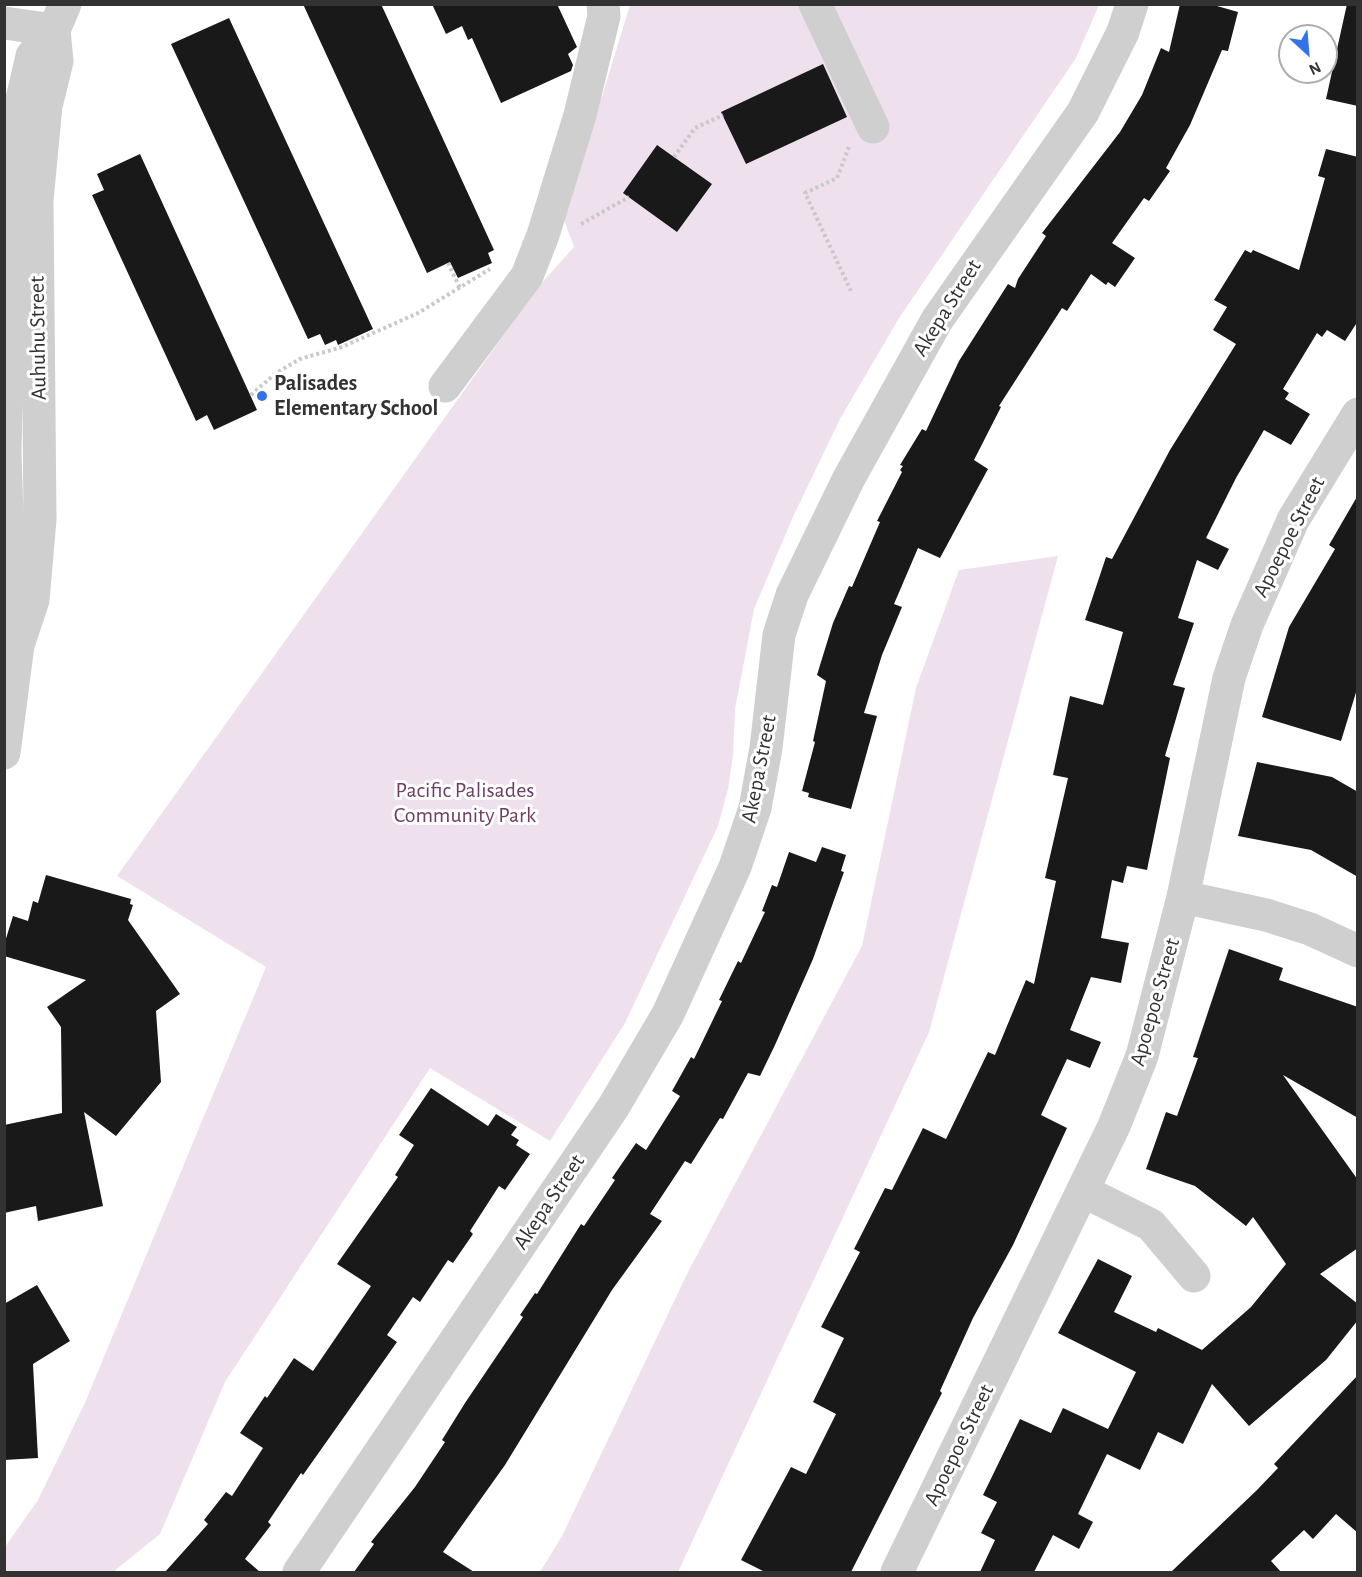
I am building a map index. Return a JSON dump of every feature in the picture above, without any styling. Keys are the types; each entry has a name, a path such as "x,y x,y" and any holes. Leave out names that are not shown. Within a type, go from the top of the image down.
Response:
{"street":[{"path":"445,386 526,276 543,235 580,115 604,16 603,4"},
{"path":"814,4 863,133"},
{"name":"Akepa Street","path":"299,1572 614,1106 668,1014 735,867 755,808 766,748 779,635 792,595 849,478 937,320 1083,112 1123,32 1132,4"},
{"path":"4,23 60,17"},
{"name":"Auhuhu Street","path":"18,645 10,601 5,453 16,254 57,61 60,17"},
{"name":"Auhuhu Street","path":"4,753 18,645 33,600 40,519 40,453 16,254"},
{"name":"Apoepoe Street","path":"897,1572 1114,1126 1142,1056 1183,897 1229,678 1247,625 1293,520 1358,414"},
{"path":"5,453 40,453"},
{"path":"1183,897 1266,915 1310,929 1358,951"},
{"path":"1083,1191 1151,1225 1194,1276"}],"path":[{"path":"674,157 695,128 723,115"},
{"path":"851,291 805,193 837,178 863,133"},
{"path":"578,226 629,197"},
{"path":"448,263 460,288"},
{"path":"251,395 276,373 300,359 353,342 418,313 490,269"}],"green space":[{"name":"Pacific Palisades Community Park","path":"630,5 1099,5 1076,58 899,318 840,419 792,519 754,609 735,709 733,755 728,789 718,826 625,1023 550,1141 430,1068 225,1382 160,1534 113,1572 5,1572 5,1547 38,1500 84,1405 266,967 117,876 538,287 574,247 564,220"},
{"path":"1058,556 929,1032 678,1572 540,1572 562,1536 689,1270 862,946 916,688 959,570"}],"building":[{"path":"303,4 381,4 494,250 488,253 492,263 458,278 450,262 427,273"},
{"path":"432,4 557,4 577,47 568,54 573,65 571,71 501,103 472,38 468,40 462,26 446,34"},
{"path":"1180,4 1210,4 1238,12 1228,51 1222,50 1190,125 1166,168 1170,171 1149,201 1144,198 1112,243 1135,258 1115,287 1108,282 1106,285 1091,274 1067,311 1062,308 999,406 1001,407 974,460 988,469 940,558 918,548 894,604 902,607 882,655 864,713 877,716 851,809 808,797 809,793 802,791 815,742 813,741 826,681 817,675 833,623 849,586 852,587 880,522 877,521 902,472 900,470 903,466 900,465 922,429 926,431 959,361 1008,284 1015,288 1018,279 1046,236 1042,233 1120,132 1142,95 1161,48 1169,52"},
{"path":"1347,4 1358,5 1358,106 1326,99 1329,84 1338,84 1338,45"},
{"path":"229,18 373,329 338,345 336,340 325,345 320,334 308,339 171,44"},
{"path":"823,64 847,117 746,164 721,112"},
{"path":"657,145 712,184 677,232 623,193"},
{"path":"1326,149 1358,157 1358,321 1345,341 1327,330 1322,337 1317,333 1283,389 1289,393 1285,399 1310,414 1291,445 1264,430 1236,478 1206,538 1229,549 1218,570 1197,560 1178,618 1194,623 1173,685 1185,688 1165,756 1170,758 1147,870 1127,866 1123,883 1112,880 1101,938 1129,943 1121,983 1091,977 1070,1030 1101,1042 1090,1068 1067,1059 1041,1115 1067,1128 1013,1245 973,1318 940,1391 942,1393 851,1572 765,1572 741,1560 791,1467 806,1474 836,1414 813,1402 844,1338 821,1327 860,1252 854,1249 885,1188 892,1190 923,1128 946,1139 988,1052 995,1055 1026,980 1034,984 1056,881 1045,878 1068,778 1053,775 1070,696 1103,705 1123,632 1085,620 1106,557 1112,559 1170,450 1236,344 1213,330 1227,307 1214,300 1245,250 1251,253 1253,250 1299,270 1325,178 1318,176"},
{"path":"140,154 257,410 214,430 207,415 196,421 92,195 104,190 97,174"},
{"path":"1358,495 1358,686 1341,741 1262,717 1289,627 1335,549 1329,545"},
{"path":"1257,762 1332,777 1358,792 1358,877 1311,850 1238,836"},
{"path":"822,847 846,855 841,871 844,872 813,959 775,1045 760,1076 748,1073 723,1119 720,1118 691,1164 685,1161 650,1214 662,1221 612,1290 505,1465 443,1552 474,1572 354,1572 374,1544 371,1542 415,1487 445,1442 442,1440 465,1403 523,1317 520,1315 535,1293 537,1294 581,1224 584,1226 615,1180 612,1178 636,1143 646,1150 680,1096 672,1091 691,1057 694,1059 738,961 741,963 765,912 762,911 772,885 777,887 789,852 816,862"},
{"path":"46,875 131,899 130,904 133,905 128,920 180,994 156,1011 161,1082 116,1136 84,1112 103,1206 38,1221 36,1206 4,1213 4,1125 62,1113 61,1027 47,1007 86,980 4,956 4,945 13,916 28,921 33,901 38,903"},
{"path":"1229,949 1283,968 1279,980 1358,1007 1358,1118 1283,1075 1358,1180 1358,1248 1320,1274 1358,1304 1358,1320 1326,1360 1249,1426 1212,1384 1183,1444 1158,1432 1140,1470 1107,1454 1078,1514 1093,1522 1079,1549 1053,1535 1034,1572 980,1572 995,1540 981,1533 997,1502 983,1495 1020,1419 1051,1433 1063,1408 1108,1429 1136,1372 1058,1333 1098,1259 1132,1276 1114,1312 1156,1332 1158,1328 1202,1350 1251,1307 1286,1264 1253,1217 1246,1226 1195,1186 1146,1169 1166,1112 1177,1116 1198,1058 1193,1057"},
{"path":"431,1088 488,1126 496,1114 517,1127 511,1135 519,1140 516,1145 530,1154 505,1190 499,1186 470,1231 473,1234 453,1263 448,1260 420,1302 413,1297 387,1335 397,1342 303,1475 301,1473 268,1522 271,1525 245,1559 260,1572 165,1572 208,1524 204,1520 226,1492 232,1496 263,1448 240,1433 265,1396 267,1398 294,1358 313,1371 371,1286 337,1264 398,1177 395,1175 414,1145 399,1135"},
{"path":"37,1285 70,1341 33,1364 38,1458 4,1460 4,1304"},
{"path":"1358,1375 1358,1533 1336,1514 1313,1539 1304,1530 1271,1561 1281,1572 1171,1572 1278,1468 1274,1464"}],"place":[{"name":"Palisades Elementary School","path":"262,396"}]}
